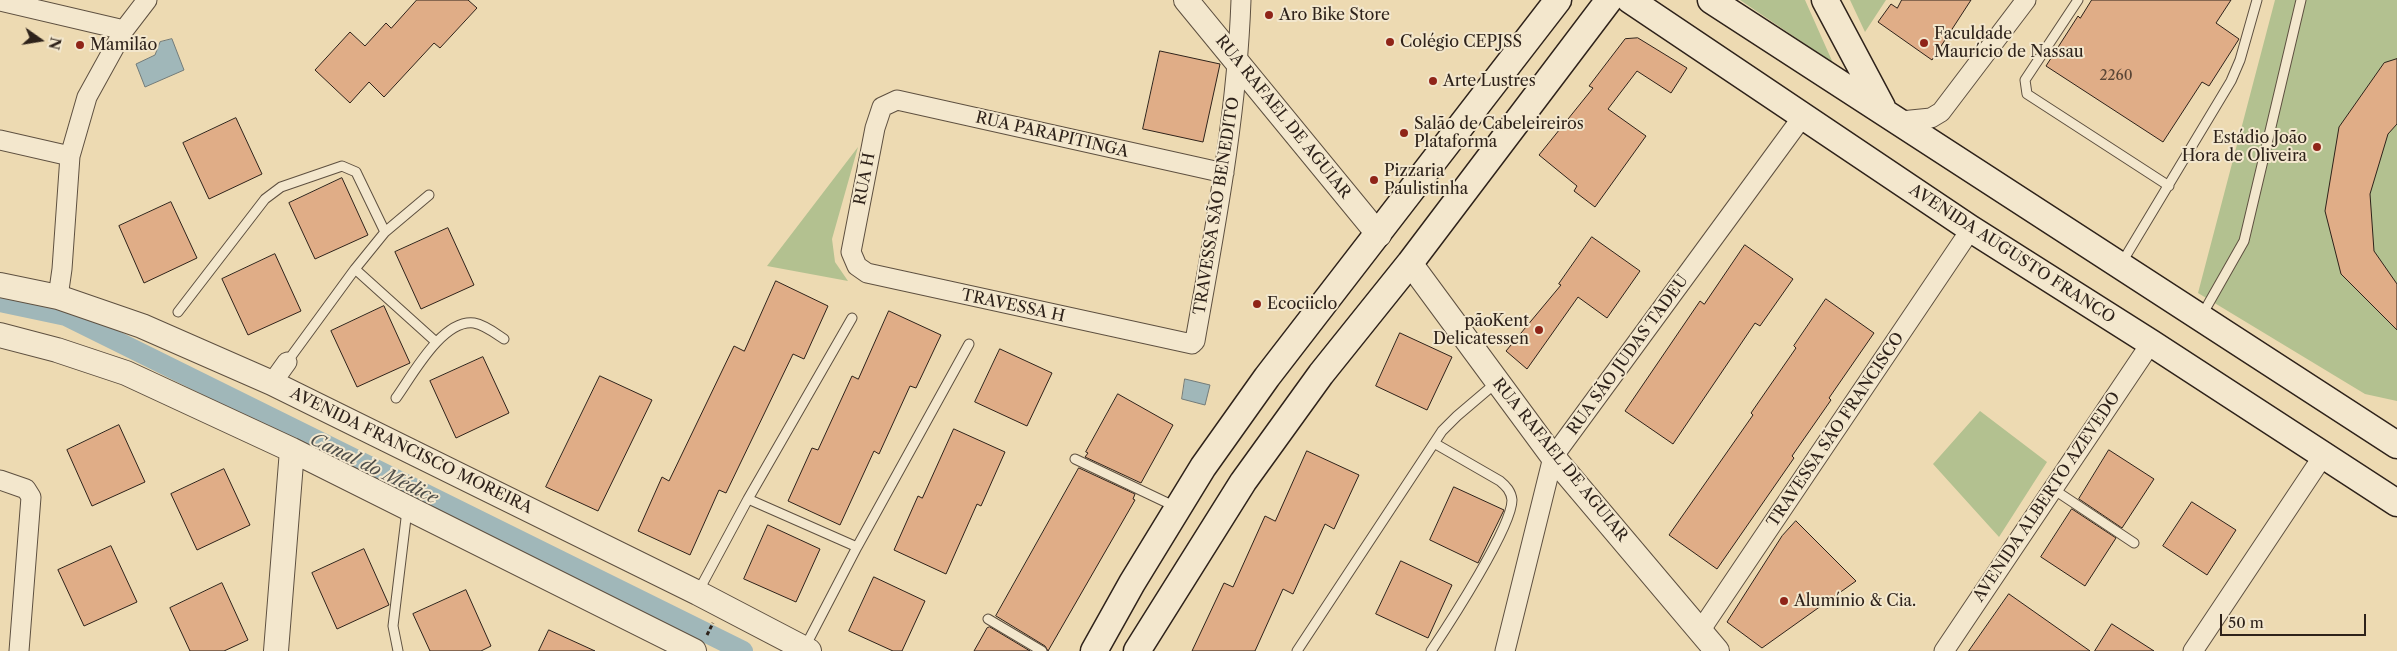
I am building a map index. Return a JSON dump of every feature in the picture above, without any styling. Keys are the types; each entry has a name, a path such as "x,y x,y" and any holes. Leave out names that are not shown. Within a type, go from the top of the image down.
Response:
{"main road":[{"path":"1094,651 1132,583 1203,467 1267,376 1379,234 1558,0"},
{"path":"1135,651 1243,482 1321,374 1410,263 1609,0"},
{"name":"AVENIDA AUGUSTO FRANCO","path":"1630,0 1971,229 2397,503"},
{"path":"1711,0 2397,444"},
{"path":"1825,0 1892,116"},
{"path":"1132,583 1151,575 1160,581 1160,587 1135,651"}],"street":[{"path":"58,297 62,269 70,156 87,97 124,30 147,0"},
{"name":"RUA RAFAEL DE AGUIAR","path":"1186,0 1379,234"},
{"name":"TRAVESSA SÃO BENEDITO","path":"1186,344 1192,344 1195,341 1224,173 1239,64 1242,0"},
{"path":"1892,116 1931,118 1941,112 2026,0"},
{"path":"4,1 124,30"},
{"name":"RUA PARAPITINGA","path":"882,107 897,100 1224,173"},
{"name":"RUA H","path":"851,252 882,107"},
{"name":"RUA SÃO JUDAS TADEU","path":"1505,651 1553,457 1803,116"},
{"path":"0,140 70,156"},
{"name":"TRAVESSA SÃO FRANCISCO","path":"1700,630 1971,229"},
{"name":"TRAVESSA H","path":"851,252 858,266 867,273 1186,344"},
{"name":"RUA RAFAEL DE AGUIAR","path":"1410,263 1553,457 1717,651"},
{"name":"AVENIDA FRANCISCO MOREIRA","path":"0,284 58,297 142,326 272,383 698,593 806,650"},
{"path":"0,335 57,350 126,373 292,450 698,647"},
{"name":"AVENIDA ALBERTO AZEVEDO","path":"1944,651 2151,343"},
{"path":"272,383 287,362"},
{"path":"276,651 292,450"},
{"path":"2193,651 2323,456"},
{"path":"7,482 26,488 31,497 19,651"}],"lane":[{"path":"2078,0 2025,80 2026,94 2169,186"},
{"path":"2120,266 2231,81 2240,60 2257,0"},
{"path":"2200,318 2244,241 2301,0"},
{"path":"178,312 265,199 281,187 342,166 349,167 356,172 385,232"},
{"path":"287,362 355,269 385,232 429,195"},
{"path":"355,269 436,342"},
{"path":"698,593 748,499 852,318"},
{"path":"396,398 436,342 456,326 472,323 487,328 504,339"},
{"path":"806,650 857,547 969,344"},
{"path":"1297,651 1434,443 1457,416 1497,382"},
{"path":"1431,651 1494,547 1510,510 1512,499 1509,490 1500,481 1434,443"},
{"path":"1075,459 1178,508"},
{"path":"2053,489 2134,542"},
{"path":"748,499 857,547"},
{"path":"398,651 393,626 408,507"},
{"path":"988,619 1042,651"}],"path":[{"path":"698,647 722,606"}],"green space":[{"path":"1740,0 1805,0 1833,63"},
{"path":"1850,0 1886,0 1865,32"},
{"name":"Estádio João Hora de Oliveira","path":"2275,0 2397,0 2397,401 2365,394 2198,293"},
{"path":"858,147 832,239 835,262 848,281 767,266"},
{"path":"1980,411 2047,462 1999,537 1933,464"}],"water":[{"path":"172,39 184,70 145,87 136,64 155,55 160,42"},
{"path":"1185,379 1210,385 1205,405 1182,399"}],"building":[{"path":"417,0 468,0 477,8 440,48 434,43 384,97 369,82 350,103 315,70 350,32 365,46 386,23 391,28"},
{"name":"Faculdade Maurício de Nassau","path":"1902,0 1971,0 1932,60 1878,22 1891,4 1897,8"},
{"path":"2092,0 2231,0 2216,23 2239,39 2209,86 2202,82 2163,142 2046,66 2078,16 2080,18"},
{"path":"1638,38 1687,68 1671,93 1637,71 1608,109 1646,136 1595,207 1574,191 1577,186 1539,155 1593,88 1589,86 1625,39"},
{"path":"1160,51 1220,64 1203,142 1143,129"},
{"path":"2397,59 2397,124 2388,134 2370,194 2374,251 2397,284 2397,330 2341,274 2325,211 2339,127 2384,63"},
{"path":"236,118 262,174 209,199 183,143"},
{"path":"342,178 368,235 315,259 289,203"},
{"path":"171,202 197,258 144,283 119,226"},
{"path":"448,228 474,285 421,309 395,252"},
{"path":"1592,237 1640,271 1607,318 1578,297 1527,369 1506,351 1561,285 1559,284"},
{"path":"1745,245 1793,279 1760,326 1755,323 1673,444 1625,411 1700,301 1704,304"},
{"path":"275,254 301,311 248,335 222,279"},
{"path":"776,281 828,306 804,359 793,354 726,493 719,490 690,555 638,531 662,477 669,481 734,346 744,351"},
{"path":"1826,299 1874,333 1829,398 1831,400 1792,456 1794,458 1717,569 1669,535 1753,415 1751,413 1796,348 1794,346"},
{"path":"384,306 410,363 357,387 331,331"},
{"path":"889,311 941,335 916,388 910,386 879,454 874,451 840,525 788,501 812,448 818,450 852,376 858,379"},
{"path":"1400,333 1452,357 1427,410 1376,386"},
{"path":"1000,349 1052,373 1027,426 975,402"},
{"path":"483,357 509,413 456,438 430,381"},
{"path":"600,376 652,400 598,511 546,487"},
{"path":"1118,394 1173,425 1141,483 1085,457"},
{"path":"119,425 145,482 92,506 67,450"},
{"path":"954,429 1005,452 981,506 977,504 946,574 894,550 918,496 922,498"},
{"path":"2109,450 2154,479 2122,528 2079,499"},
{"path":"1307,451 1359,475 1334,529 1325,524 1293,594 1283,589 1255,651 1192,651 1224,583 1233,587 1265,516 1275,521"},
{"path":"1079,468 1135,494 1133,499 1135,500 1048,651 1045,646 996,616"},
{"path":"224,469 250,525 197,550 171,494"},
{"path":"1454,487 1504,510 1478,563 1430,540"},
{"path":"2192,502 2236,530 2207,575 2163,546"},
{"path":"2072,509 2116,538 2085,586 2041,557"},
{"name":"Alumínio & Cia.","path":"1796,521 1856,581 1762,648 1727,622 1782,536"},
{"path":"768,525 820,549 796,602 744,579"},
{"path":"111,546 137,602 84,626 58,570"},
{"path":"364,549 389,605 337,629 312,573"},
{"path":"1401,561 1452,585 1428,638 1376,614"},
{"path":"874,577 925,601 902,651 893,651 849,631"},
{"path":"222,583 248,640 224,651 190,651 170,608"},
{"path":"466,590 491,646 481,651 430,651 413,614"},
{"path":"2009,594 2090,651 1969,651"},
{"path":"2112,624 2154,651 2095,651"},
{"path":"990,627 1030,651 974,651 987,628"},
{"path":"549,630 595,651 539,651"}],"waterway":[{"name":"Canal do Médice","path":"0,302 66,316 743,651"}],"place":[{"name":"Aro Bike Store","path":"1269,15"},
{"name":"Colégio CEPJSS","path":"1390,42"},
{"name":"Faculdade Maurício de Nassau","path":"1924,43"},
{"name":"Mamilão","path":"80,45"},
{"name":"Arte Lustres","path":"1433,81"},
{"name":"Salão de Cabeleireiros Plataforma","path":"1404,133"},
{"name":"Estádio João Hora de Oliveira","path":"2317,147"},
{"name":"Pizzaria Paulistinha","path":"1374,180"},
{"name":"Ecociiclo","path":"1257,304"},
{"name":"pãoKent Delicatessen","path":"1539,330"},
{"name":"Alumínio & Cia.","path":"1784,601"}]}
